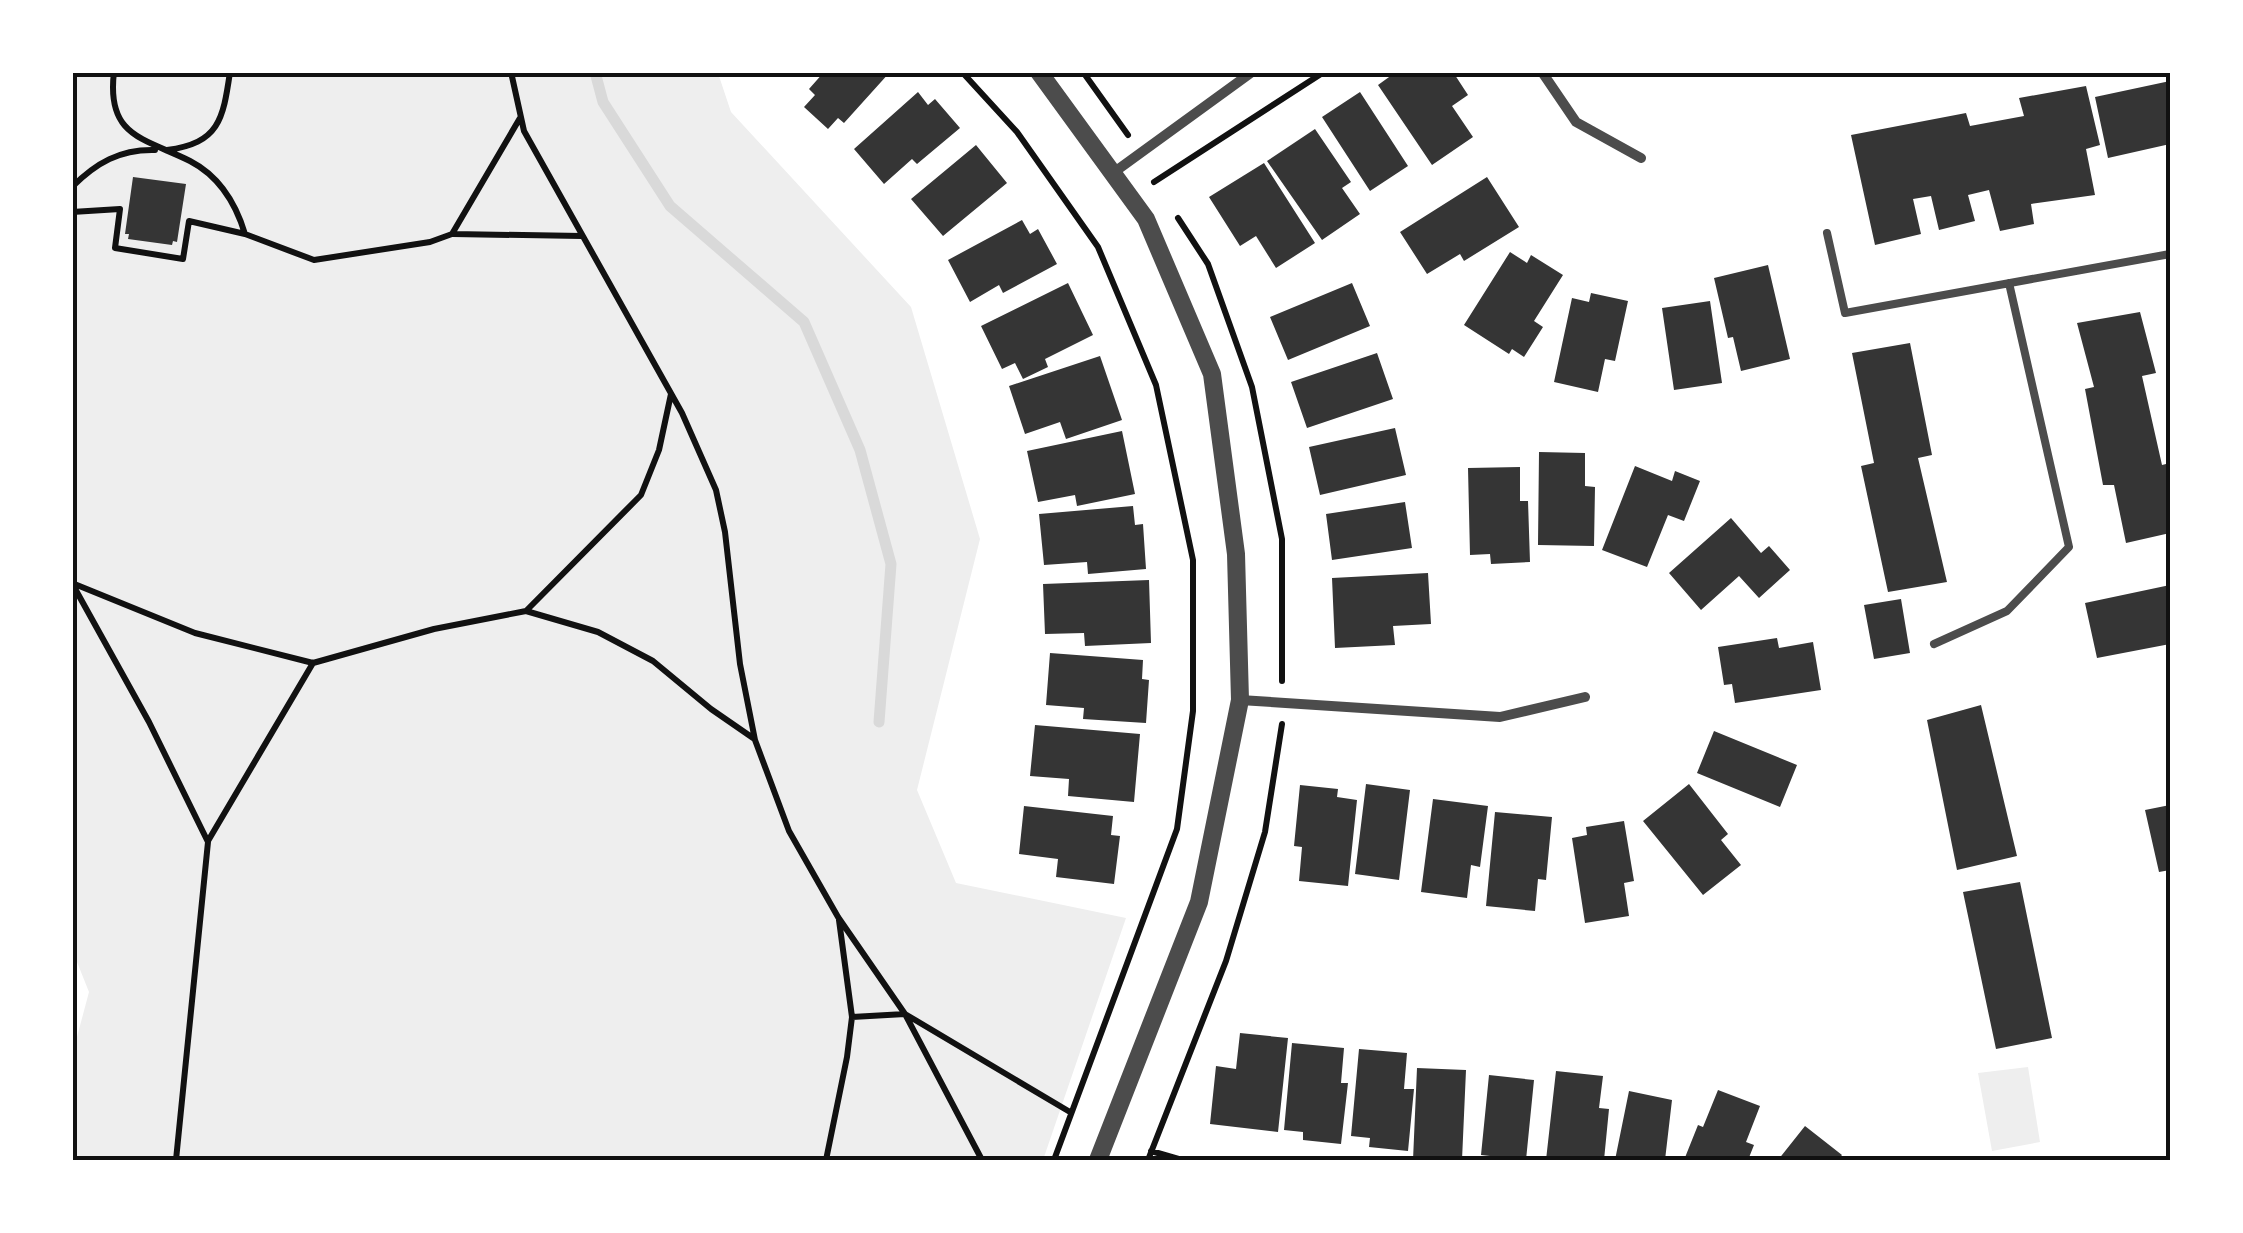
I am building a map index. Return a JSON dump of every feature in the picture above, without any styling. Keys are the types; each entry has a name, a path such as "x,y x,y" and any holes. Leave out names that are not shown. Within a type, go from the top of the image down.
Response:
{"street":[{"path":"1039,72 1146,219 1212,374 1236,554 1240,700 1199,902 1098,1160"},
{"path":"1113,174 1252,72"},
{"path":"1542,72 1576,122 1642,158"},
{"path":"1240,700 1500,717 1585,698"}],"lane":[{"path":"1827,233 1845,312 2170,254"},
{"path":"1934,644 2007,611 2069,547 2008,283"}],"path":[{"path":"114,72 111,96 124,127 144,143 192,162 220,184 239,214 245,234"},
{"path":"72,187 113,155 194,146 215,130 224,109 230,72"},
{"path":"511,72 524,131 671,394 716,490 726,532 740,664 755,740 790,831 838,918 905,1014 982,1160"},
{"path":"962,72 1017,132 1098,247 1156,385 1193,560 1193,711 1176,829 1054,1160"},
{"path":"1154,182 1324,72"},
{"path":"452,234 521,117"},
{"path":"72,212 120,209 115,248 183,259 188,221 245,234 314,260 430,242 452,234 582,236"},
{"path":"526,611 641,495 659,450 671,394"},
{"path":"72,584 195,633 313,663 434,629 526,611 598,632 653,660 755,740"},
{"path":"72,584 149,722 208,842"},
{"path":"176,1160 208,842 313,663"},
{"path":"826,1160 848,1057 852,1017 838,918"},
{"path":"852,1017 905,1014 1070,1112"},
{"path":"1151,1151 1182,1160"}],"shaded area":[{"path":"73,73 718,73 731,112 911,307 980,539 917,790 956,883 1126,918 1043,1160 73,1160 73,1052 89,992 73,952"},
{"path":"2028,1067 2040,1142 1992,1151 1978,1073"}],"building":[{"path":"824,72 890,72 844,123 838,118 828,129 804,107 815,95 809,89"},
{"path":"1396,72 1453,72 1468,95 1452,106 1473,137 1432,165 1378,85"},
{"path":"2170,81 2170,144 2108,158 2095,97"},
{"path":"2086,86 2100,145 2086,149 2095,195 2031,204 2034,224 2000,231 1989,190 1968,195 1975,221 1939,230 1931,196 1913,199 1921,234 1875,245 1851,135 1966,113 1970,126 2024,116 2019,98"},
{"path":"918,92 928,105 935,99 960,128 917,164 912,159 884,184 854,149"},
{"path":"1360,92 1408,166 1370,191 1322,117"},
{"path":"1315,129 1351,182 1342,188 1360,214 1322,240 1267,161"},
{"path":"976,145 1007,183 943,236 911,199"},
{"path":"1264,163 1315,243 1276,268 1256,236 1240,246 1209,197"},
{"path":"133,177 186,184 177,242 172,245 128,239 129,234 125,234"},
{"path":"1487,177 1519,227 1464,261 1460,254 1427,274 1400,232"},
{"path":"1022,220 1030,234 1038,229 1057,264 1003,293 999,285 970,302 948,260"},
{"path":"1510,252 1527,263 1531,255 1563,275 1534,321 1543,327 1524,357 1512,349 1509,354 1464,325"},
{"path":"1768,265 1790,359 1741,371 1733,337 1728,338 1714,278"},
{"path":"1068,283 1093,335 1045,359 1048,367 1023,379 1015,363 1002,369 981,326"},
{"path":"1352,283 1370,326 1288,360 1270,317"},
{"path":"1591,293 1628,301 1615,361 1605,359 1598,392 1554,382 1572,298 1589,302"},
{"path":"1710,301 1722,383 1674,390 1662,308"},
{"path":"2140,312 2156,373 2142,376 2162,465 2170,463 2170,533 2126,543 2114,485 2103,485 2085,389 2094,387 2077,323"},
{"path":"1910,343 1932,455 1918,458 1947,582 1888,592 1861,466 1874,463 1852,353"},
{"path":"1377,353 1393,399 1307,428 1291,382"},
{"path":"1100,356 1122,420 1066,439 1060,422 1025,434 1009,386"},
{"path":"1395,428 1406,475 1320,495 1309,447"},
{"path":"1122,431 1135,494 1077,506 1075,495 1038,502 1027,451"},
{"path":"1539,452 1585,453 1585,486 1595,487 1594,546 1538,545"},
{"path":"1635,466 1672,481 1675,471 1700,481 1684,521 1668,515 1647,567 1602,550"},
{"path":"1520,467 1520,501 1528,501 1530,562 1491,564 1490,554 1470,555 1468,468"},
{"path":"1405,502 1412,548 1332,560 1326,514"},
{"path":"1133,506 1135,525 1143,524 1146,569 1088,574 1087,562 1044,565 1039,514"},
{"path":"1731,518 1761,553 1769,546 1790,570 1759,598 1739,576 1701,610 1669,573"},
{"path":"1428,573 1431,624 1393,626 1395,645 1335,648 1332,578"},
{"path":"1149,580 1151,643 1085,646 1084,633 1045,634 1043,584"},
{"path":"2170,585 2170,644 2097,658 2085,603"},
{"path":"1901,599 1910,653 1874,659 1864,605"},
{"path":"1777,638 1779,648 1813,642 1821,690 1735,703 1732,684 1724,685 1718,647"},
{"path":"1050,653 1143,660 1142,679 1149,680 1146,723 1083,719 1084,708 1046,705"},
{"path":"1981,705 2017,856 1957,870 1927,720"},
{"path":"1035,725 1140,734 1134,802 1068,796 1069,779 1030,776"},
{"path":"1714,731 1797,765 1780,807 1697,773"},
{"path":"1366,784 1410,790 1399,880 1355,874"},
{"path":"1689,784 1728,834 1721,840 1741,865 1703,895 1643,821"},
{"path":"1300,785 1338,789 1337,797 1357,800 1348,886 1299,881 1302,847 1294,846"},
{"path":"1433,799 1488,806 1480,867 1471,865 1467,898 1421,892"},
{"path":"2170,805 2170,870 2159,872 2145,810"},
{"path":"1024,806 1113,816 1111,835 1120,836 1114,884 1056,877 1058,859 1019,854"},
{"path":"1495,812 1552,817 1546,880 1538,879 1535,911 1486,906"},
{"path":"1624,821 1634,881 1624,883 1629,916 1585,923 1572,838 1587,835 1586,827"},
{"path":"2020,882 2052,1038 1996,1049 1963,892"},
{"path":"1240,1033 1288,1038 1278,1132 1210,1124 1216,1066 1236,1069"},
{"path":"1292,1043 1344,1048 1341,1083 1348,1083 1341,1144 1303,1140 1303,1132 1284,1130"},
{"path":"1359,1049 1407,1053 1404,1089 1414,1089 1408,1151 1369,1147 1370,1138 1351,1136"},
{"path":"1417,1068 1466,1070 1462,1160 1413,1160"},
{"path":"1556,1071 1603,1076 1599,1108 1609,1109 1604,1160 1546,1160"},
{"path":"1489,1075 1534,1080 1526,1160 1481,1155"},
{"path":"1718,1090 1760,1106 1746,1142 1754,1145 1748,1160 1684,1160 1698,1125 1703,1127"},
{"path":"1629,1091 1672,1100 1665,1160 1615,1160"},
{"path":"1805,1126 1842,1155 1838,1160 1778,1160"}],"waterway":[{"path":"595,72 603,102 670,206 804,322 860,450 891,564 879,722"}]}
